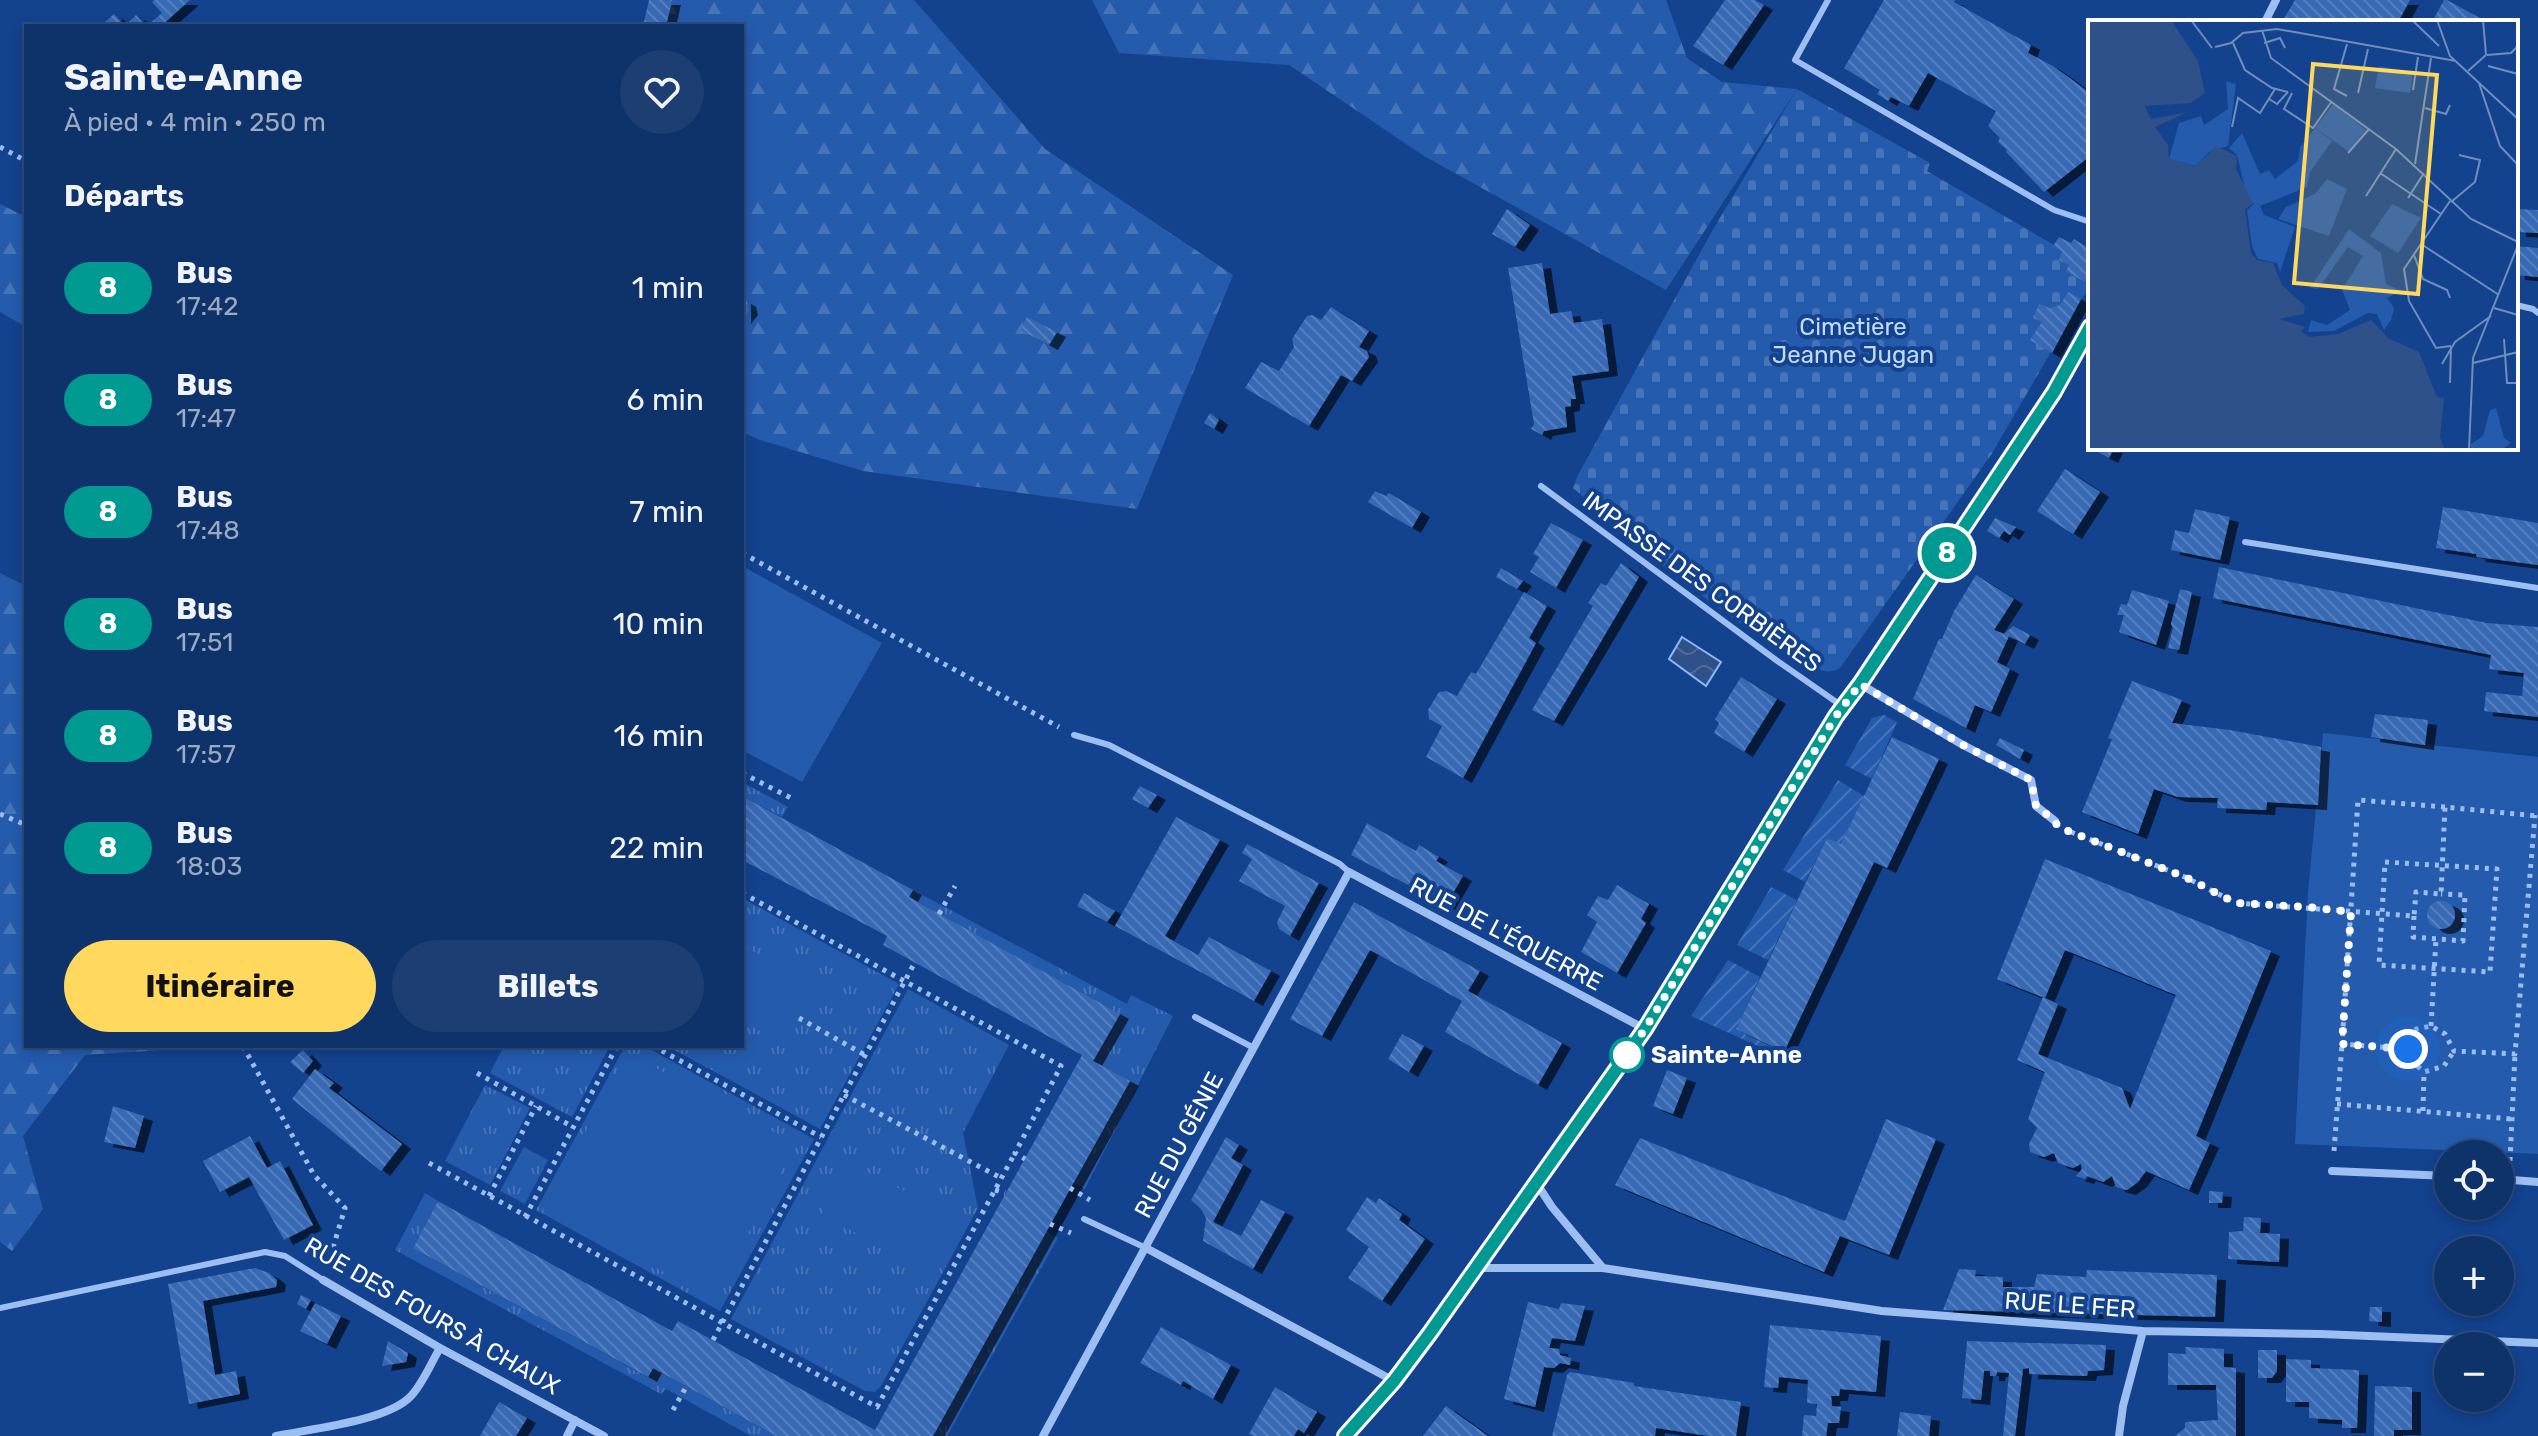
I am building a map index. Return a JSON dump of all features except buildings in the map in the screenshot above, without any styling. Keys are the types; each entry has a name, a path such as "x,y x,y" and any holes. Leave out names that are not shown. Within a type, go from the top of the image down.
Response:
{"street":[{"path":"2266,20 2276,0"},
{"path":"1345,1436 1394,1381 1478,1268 1645,1029 1842,706 1860,684 2054,392 2088,331"},
{"path":"1860,684 1963,745 2031,780 2036,806 2055,821"},
{"name":"RUE DE L'ÉQUERRE","path":"1349,872 1630,1024 1645,1029"},
{"name":"RUE DU GÉNIE","path":"1043,1436 1349,872"},
{"path":"2332,1171 2434,1175"},
{"path":"2514,1179 2538,1182"},
{"path":"1537,1184 1552,1207 1603,1268"},
{"path":"1146,1248 1394,1381"},
{"name":"RUE LE FER","path":"1478,1268 1603,1268 1882,1311 2143,1331 2321,1334 2538,1343"},
{"name":"RUE DES FOURS À CHAUX","path":"323,1280 440,1348 604,1436"},
{"path":"2119,1436 2123,1406 2143,1331"},
{"path":"276,1436 379,1415 398,1407 412,1394 440,1348"},
{"path":"567,1436 575,1420"}],"lane":[{"path":"1828,0 1795,60 2054,210 2088,221"},
{"path":"2518,305 2538,313"},
{"name":"IMPASSE DES CORBIÈRES","path":"1541,486 1842,706"},
{"path":"2245,542 2538,588"},
{"path":"1074,735 1109,745 1322,854 1349,872"},
{"path":"1195,1017 1254,1048"},
{"path":"1084,1219 1146,1248"},
{"name":"RUE DES FOURS À CHAUX","path":"0,1308 265,1252 285,1256 323,1280"}],"path":[{"path":"0,147 24,160"},
{"path":"744,554 1074,735"},
{"path":"744,774 791,798"},
{"path":"2332,1171 2358,800 2536,815 2510,1140"},
{"path":"2441,894 2445,807"},
{"path":"0,814 24,824"},
{"path":"2055,821 2058,827 2185,877 2236,903 2414,916"},
{"path":"2385,862 2442,866 2497,869 2490,972 2379,965 2385,862"},
{"path":"939,914 955,886"},
{"path":"2416,892 2465,895 2463,941 2413,937 2414,916 2416,892"},
{"path":"429,1163 877,1407 1061,1066 744,894"},
{"path":"2431,1026 2436,939"},
{"path":"713,1340 915,962"},
{"path":"799,1018 865,1055"},
{"path":"2423,1111 2424,1072 2413,1062 2408,1049 2412,1030 2431,1026 2445,1034 2454,1051"},
{"path":"2342,1044 2408,1049"},
{"path":"246,1048 314,1175 345,1208 323,1280"},
{"path":"525,1217 616,1048"},
{"path":"657,1048 821,1137"},
{"path":"2454,1051 2515,1054"},
{"path":"2424,1072 2444,1066 2454,1051"},
{"path":"477,1073 573,1127"},
{"path":"844,1095 1001,1178"},
{"path":"2337,1104 2511,1119"},
{"path":"489,1196 536,1106"},
{"path":"1015,1153 1025,1159"},
{"path":"1070,1188 1094,1203"},
{"path":"995,1190 1005,1193"},
{"path":"1050,1224 1075,1235"},
{"path":"673,1410 686,1387"}],"green space":[{"path":"659,0 914,0 1045,149 1233,275 1137,509 863,471 744,433 744,24 653,24"},
{"path":"1092,0 1666,0 1687,58 1722,82 1797,89 1666,290 1424,156 1289,65 1119,53"},
{"name":"Cimetière Jeanne Jugan","path":"1797,89 1930,163 1927,171 2088,265 2088,288 1991,455 1837,670 1822,671 1811,667 1753,633 1679,579 1573,488 1711,233"},
{"path":"744,113 798,142 768,198 744,185"},
{"path":"0,204 24,216 24,326 0,312"},
{"path":"744,567 882,643 802,782 744,751"},
{"path":"0,573 24,585 24,1048 195,1048 85,1055 23,1136 43,1209 12,1251 0,1242"},
{"path":"1884,715 1897,722 1872,779 1845,765 1872,718"},
{"path":"2323,733 2538,757 2538,1154 2514,1153 2514,1140 2434,1140 2434,1150 2295,1144 2308,892"},
{"path":"1838,780 1864,796 1841,844 1827,838 1805,882 1783,870"},
{"path":"744,783 788,807 782,817 744,797"},
{"path":"1771,887 1797,900 1768,960 1737,945"},
{"path":"913,890 1127,1004 1131,995 1173,1016 1085,1189 1073,1182 1129,1081 1093,1061 1119,1014 909,897"},
{"path":"744,899 899,984 820,1129 671,1048 744,1048"},
{"path":"744,946 813,984 781,1042 744,1022"},
{"path":"1728,960 1760,977 1736,1029 1784,1052 1785,1058 1691,1016"},
{"path":"908,989 1009,1045 963,1133 978,1208 875,1392 865,1391 731,1319"},
{"path":"503,1048 609,1048 572,1117 490,1073"},
{"path":"624,1048 648,1048 814,1139 720,1311 536,1210"},
{"path":"628,1053 796,1144 713,1297 543,1210"},
{"path":"485,1085 530,1108 490,1185 445,1161"},
{"path":"524,1147 548,1160 525,1204 500,1191"},
{"path":"848,1162 960,1220 933,1272 821,1215"},
{"path":"425,1193 438,1201 413,1248 647,1377 653,1368 776,1436 751,1436 666,1389 661,1394 395,1250"},
{"path":"1046,1231 1058,1238 947,1436 933,1436"}],"water":[{"path":"1682,637 1721,662 1706,686 1669,659"}],"bus line":[{"name":"8","path":"1345,1436 1394,1381 1430,1333 1563,1143 1604,1090 1645,1029 1842,706 1860,684 2054,392 2088,331"}],"place":[{"name":"Sainte-Anne","path":"1627,1055"}],"route":[{"path":"1627,1055 1622,1062 1842,706 1860,684 1963,745 2031,780 2036,806 2058,827 2185,877 2236,903 2351,912 2342,1044 2408,1049"}]}
